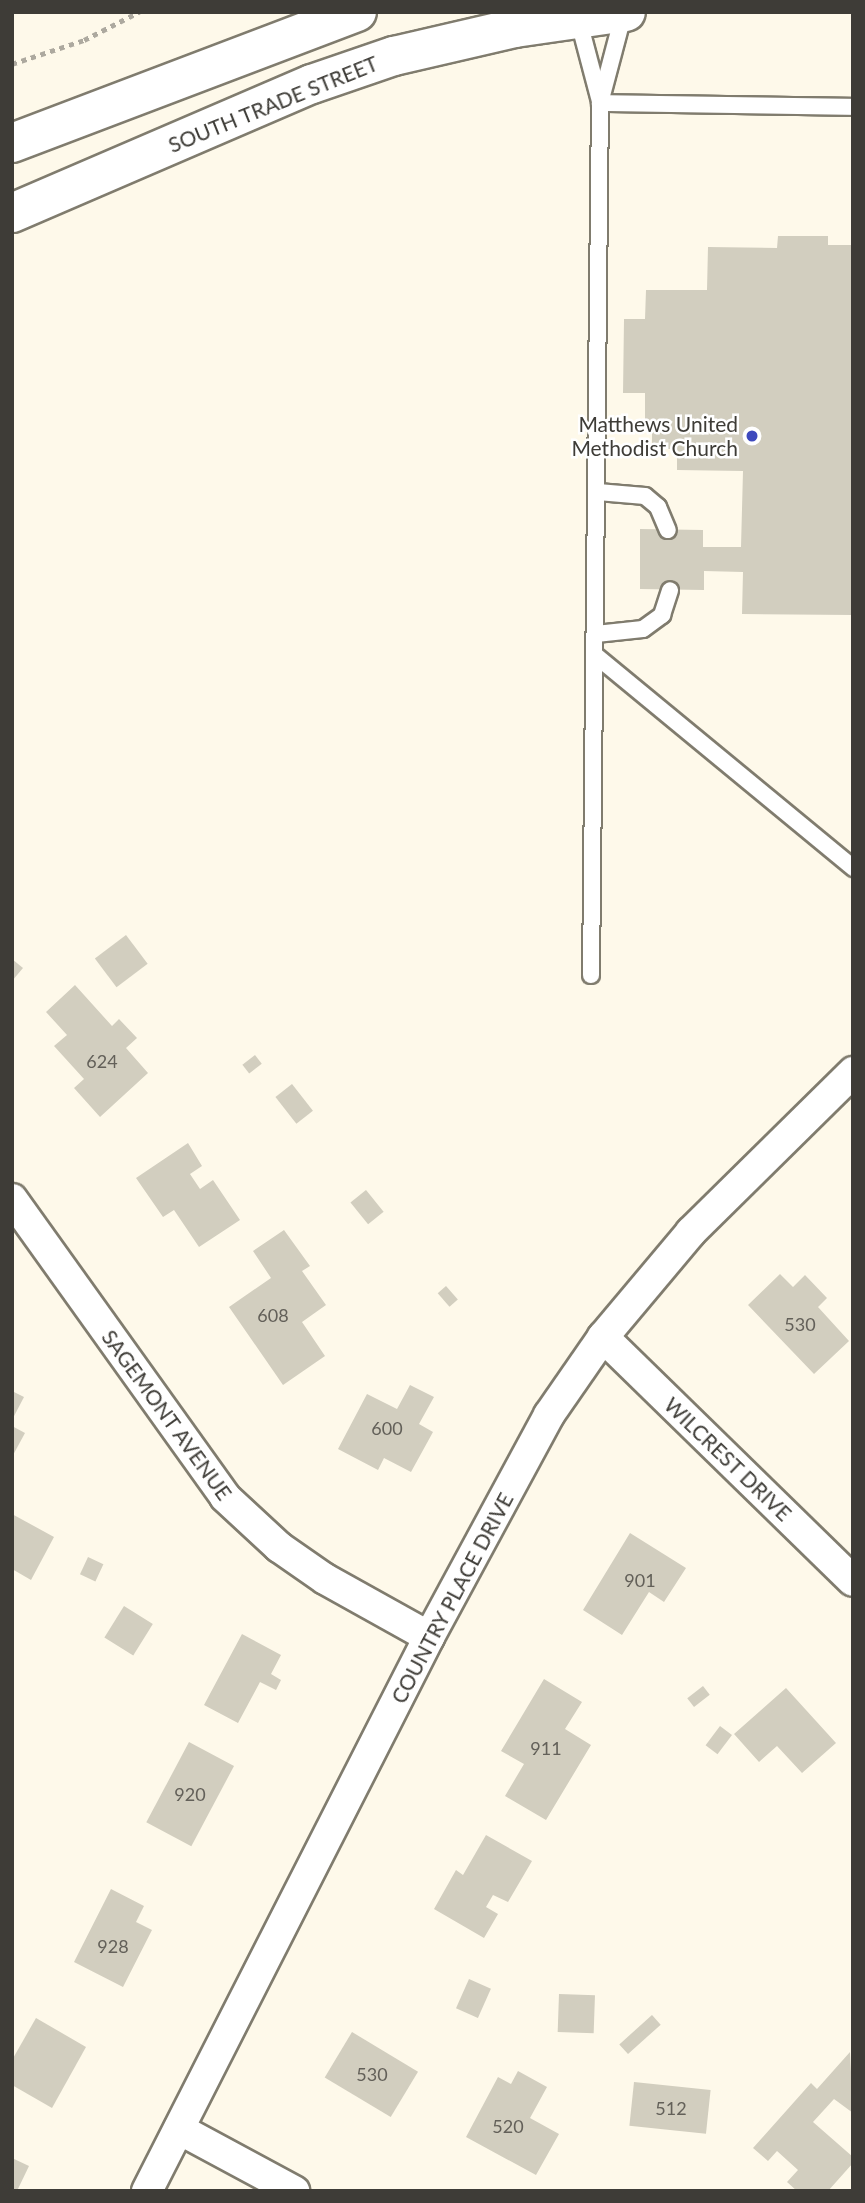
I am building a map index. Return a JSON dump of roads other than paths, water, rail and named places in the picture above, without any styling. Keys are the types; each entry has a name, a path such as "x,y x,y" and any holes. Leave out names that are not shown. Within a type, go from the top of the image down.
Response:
{"main road":[{"path":"12,143 357,12"},
{"name":"SOUTH TRADE STREET","path":"12,213 312,84 394,56 577,15 625,12"}],"street":[{"name":"COUNTRY PLACE DRIVE","path":"147,2191 429,1637 549,1415 603,1337 691,1232 853,1072"},
{"name":"SAGEMONT AVENUE","path":"12,1199 225,1497 279,1546 325,1579 429,1637"},
{"name":"WILCREST DRIVE","path":"603,1337 853,1581"},
{"path":"179,2129 294,2191"}],"lane":[{"path":"600,103 625,12"},
{"path":"577,15 600,103 591,975"},
{"path":"600,103 853,107"},
{"path":"598,492 645,496 658,508 668,530"},
{"path":"596,635 643,629 662,615 670,590"},
{"path":"595,654 853,868"}],"place":[{"name":"Matthews United Methodist Church","path":"752,436"}]}
